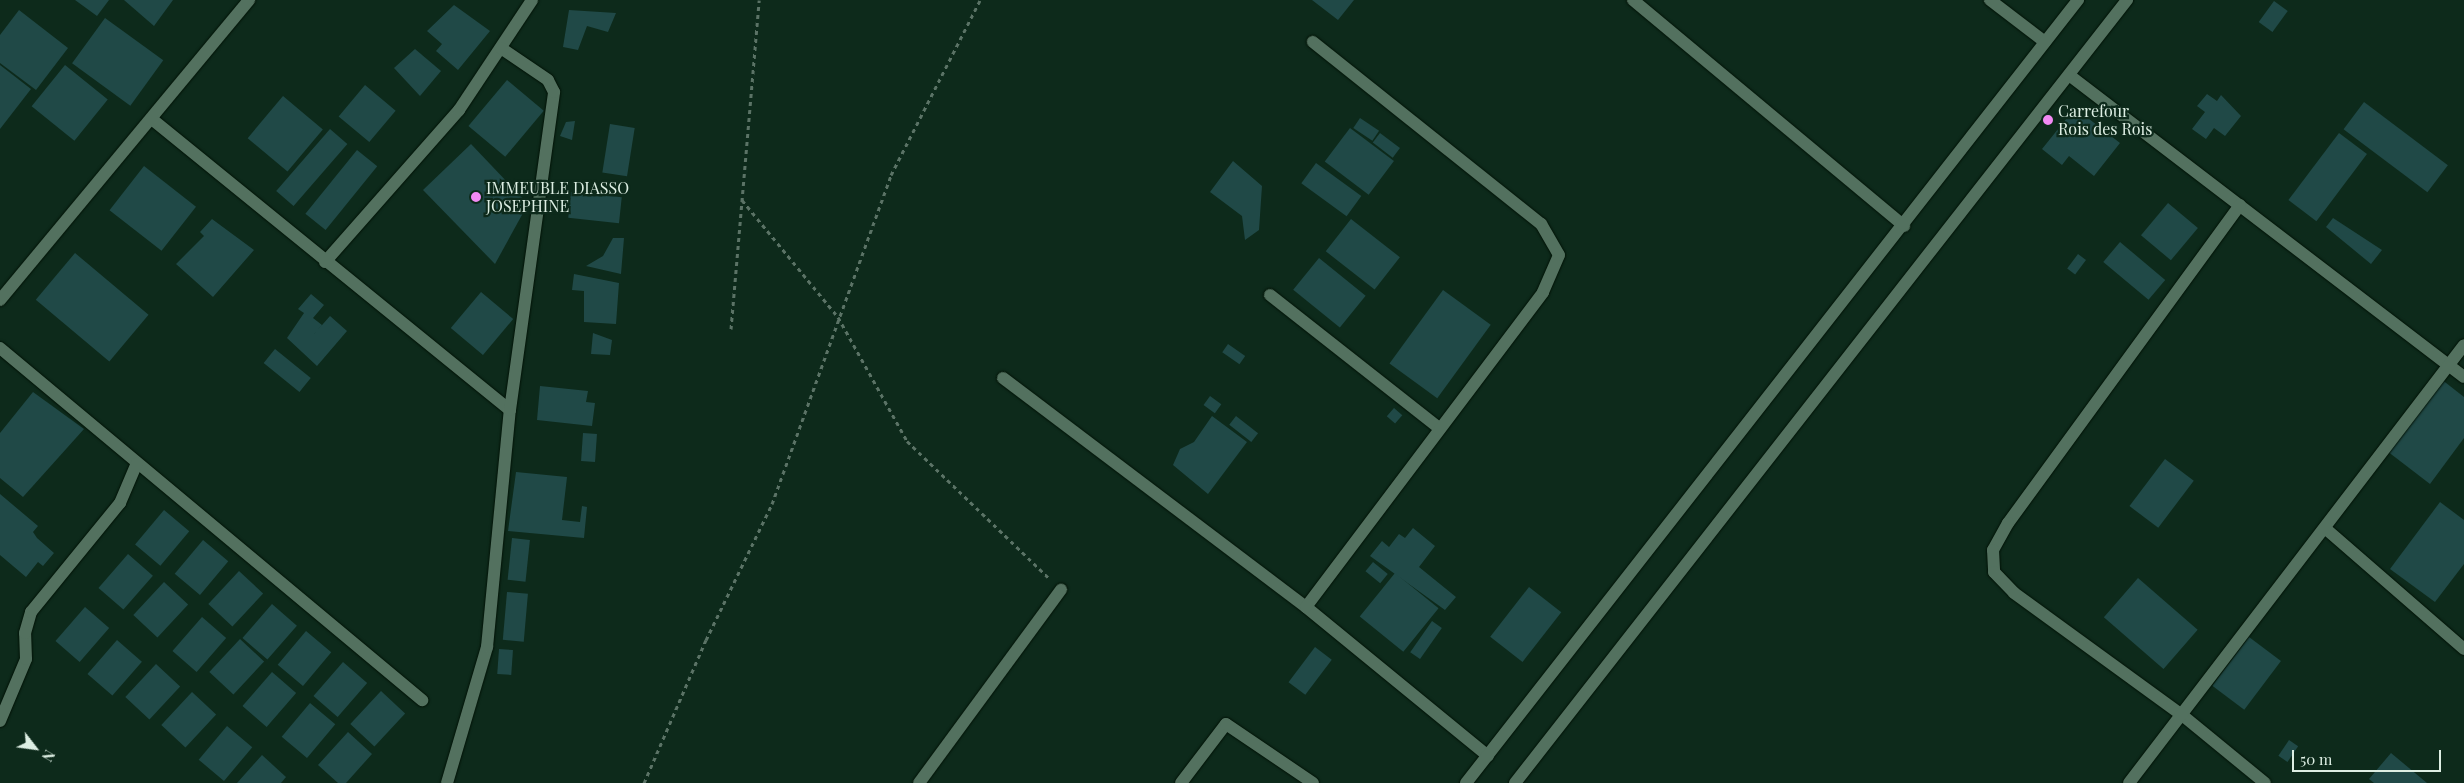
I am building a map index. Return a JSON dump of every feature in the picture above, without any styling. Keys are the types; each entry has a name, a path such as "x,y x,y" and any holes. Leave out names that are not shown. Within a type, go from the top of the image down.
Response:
{"street":[{"path":"0,300 152,120 249,0"},
{"path":"325,262 459,110 532,0"},
{"path":"1634,0 1904,226"},
{"path":"1990,0 2045,42"},
{"path":"1466,783 1904,226 2078,0"},
{"path":"1516,783 2127,0"},
{"path":"1306,607 1543,292 1559,255 1541,224 1313,42"},
{"path":"446,783 487,647 510,410 554,92 548,80 501,48"},
{"path":"2069,74 2464,377"},
{"path":"152,120 510,410"},
{"path":"2240,206 1994,550 1994,572 2014,593 2182,715 2265,783"},
{"path":"1270,295 1440,429"},
{"path":"2129,783 2326,529 2447,363 2464,345"},
{"path":"0,348 422,700"},
{"path":"1003,378 1306,607 1488,756"},
{"path":"0,721 26,659 25,633 31,612 120,502 137,463"},
{"path":"2326,529 2464,649"},
{"path":"919,783 1061,590"},
{"path":"1181,783 1226,724 1313,783"}],"path":[{"path":"731,329 759,0"},
{"path":"644,783 706,640 772,504 838,316 891,175 980,0"},
{"path":"742,200 838,316 907,440 1061,590"}],"building":[{"path":"75,0 109,0 97,16"},
{"path":"124,0 173,0 154,26"},
{"path":"1312,0 1354,0 1338,20"},
{"path":"2274,1 2288,11 2272,32 2259,22"},
{"path":"454,5 490,31 458,70 436,51 442,44 427,31"},
{"path":"19,10 68,48 36,90 0,63 0,35"},
{"path":"569,10 616,13 608,32 587,26 578,50 563,47"},
{"path":"105,18 163,60 130,106 72,63"},
{"path":"415,49 441,71 420,96 394,68"},
{"path":"0,65 31,89 0,129"},
{"path":"65,65 108,100 74,141 32,106"},
{"path":"507,80 544,111 505,157 468,126"},
{"path":"365,85 396,111 369,142 339,116"},
{"path":"2207,94 2217,101 2221,95 2241,116 2225,136 2214,128 2206,139 2192,129 2205,112 2197,106"},
{"path":"283,96 323,129 287,172 248,138"},
{"path":"2364,102 2448,165 2427,192 2344,129"},
{"path":"2075,108 2120,143 2094,176 2069,156 2062,165 2042,149"},
{"path":"1360,118 1379,131 1372,141 1353,128"},
{"path":"575,121 572,140 560,136 566,122"},
{"path":"610,124 635,128 627,176 602,172"},
{"path":"1350,128 1394,161 1369,195 1325,162"},
{"path":"330,129 347,144 294,206 276,191"},
{"path":"1380,133 1400,148 1393,158 1373,143"},
{"path":"2339,133 2367,154 2316,221 2288,200"},
{"name":"IMMEUBLE DIASSO JOSEPHINE","path":"471,144 528,204 495,264 423,190"},
{"path":"357,150 377,166 326,230 305,214"},
{"path":"1233,161 1262,186 1259,230 1245,240 1242,216 1210,192"},
{"path":"1316,163 1361,196 1347,216 1301,183"},
{"path":"144,166 196,207 162,251 110,210"},
{"path":"571,192 622,197 619,223 568,218"},
{"path":"2168,203 2198,228 2171,260 2141,235"},
{"path":"2333,218 2382,250 2371,264 2326,227"},
{"path":"212,219 254,250 213,297 176,264 204,236 200,232"},
{"path":"1351,219 1400,257 1375,289 1326,251"},
{"path":"613,238 624,238 621,274 586,266 603,256"},
{"path":"2120,242 2165,280 2148,300 2103,262"},
{"path":"75,253 149,315 109,361 36,300"},
{"path":"2078,254 2086,260 2075,274 2067,268"},
{"path":"1319,258 1366,296 1340,328 1293,290"},
{"path":"574,274 619,283 616,324 584,322 584,291 572,290"},
{"path":"1443,290 1491,325 1437,398 1390,364"},
{"path":"481,292 513,319 483,355 451,328"},
{"path":"311,294 324,305 313,318 322,325 308,341 330,316 347,331 317,366 287,338 304,313 298,309"},
{"path":"593,333 612,340 610,355 591,354"},
{"path":"1228,344 1245,356 1239,364 1222,352"},
{"path":"275,349 311,378 299,392 264,363"},
{"path":"2441,379 2464,397 2464,438 2430,484 2387,451"},
{"path":"540,386 588,391 586,402 595,403 592,426 537,420"},
{"path":"33,392 84,429 23,497 0,478 0,433"},
{"path":"1210,396 1221,404 1215,413 1204,405"},
{"path":"1394,408 1402,415 1395,424 1387,416"},
{"path":"1212,416 1247,442 1208,494 1173,465 1180,449 1194,442"},
{"path":"1236,416 1258,433 1251,442 1229,425"},
{"path":"583,433 597,434 595,462 581,461"},
{"path":"2165,459 2194,481 2158,528 2129,506"},
{"path":"516,472 567,477 562,520 580,522 582,506 587,507 584,538 508,531"},
{"path":"0,494 38,526 33,532 54,553 43,566 38,562 26,577 0,555"},
{"path":"2440,502 2464,520 2464,564 2435,602 2390,569"},
{"path":"164,510 189,531 160,566 135,544"},
{"path":"1413,528 1435,546 1419,567 1456,597 1445,610 1370,556 1382,541 1389,547 1399,534 1405,538"},
{"path":"512,538 530,540 526,582 508,580"},
{"path":"203,540 228,561 200,595 175,574"},
{"path":"128,554 153,576 123,610 98,588"},
{"path":"1373,562 1388,574 1380,583 1365,571"},
{"path":"239,571 263,594 232,626 208,604"},
{"path":"1395,573 1439,608 1403,652 1360,617"},
{"path":"2138,578 2198,630 2164,669 2104,617"},
{"path":"164,582 188,605 157,637 133,615"},
{"path":"1529,587 1561,612 1523,662 1490,637"},
{"path":"507,592 528,594 524,642 503,640"},
{"path":"272,604 297,626 267,660 242,638"},
{"path":"85,607 109,628 80,662 55,641"},
{"path":"202,617 226,638 197,672 172,651"},
{"path":"1432,621 1442,628 1420,659 1410,652"},
{"path":"306,631 331,652 303,686 278,665"},
{"path":"2249,637 2281,661 2244,710 2212,686"},
{"path":"240,639 264,662 233,694 209,672"},
{"path":"117,640 142,662 112,696 87,674"},
{"path":"1315,647 1332,660 1305,695 1289,682"},
{"path":"499,649 513,650 511,675 497,674"},
{"path":"343,662 367,683 338,717 313,696"},
{"path":"156,664 180,687 149,719 125,697"},
{"path":"272,672 296,693 267,727 242,706"},
{"path":"381,691 405,714 374,746 350,724"},
{"path":"192,692 216,715 185,747 161,725"},
{"path":"310,703 335,724 307,758 282,737"},
{"path":"227,726 252,747 224,781 199,760"},
{"path":"348,732 372,754 346,783 338,783 318,765"},
{"path":"2289,740 2298,746 2287,762 2278,756"},
{"path":"2391,753 2427,783 2374,783 2369,779"},
{"path":"262,755 286,777 281,783 237,783"}],"place":[{"name":"Carrefour Rois des Rois","path":"2048,120"},
{"name":"IMMEUBLE DIASSO JOSEPHINE","path":"476,197"}]}
